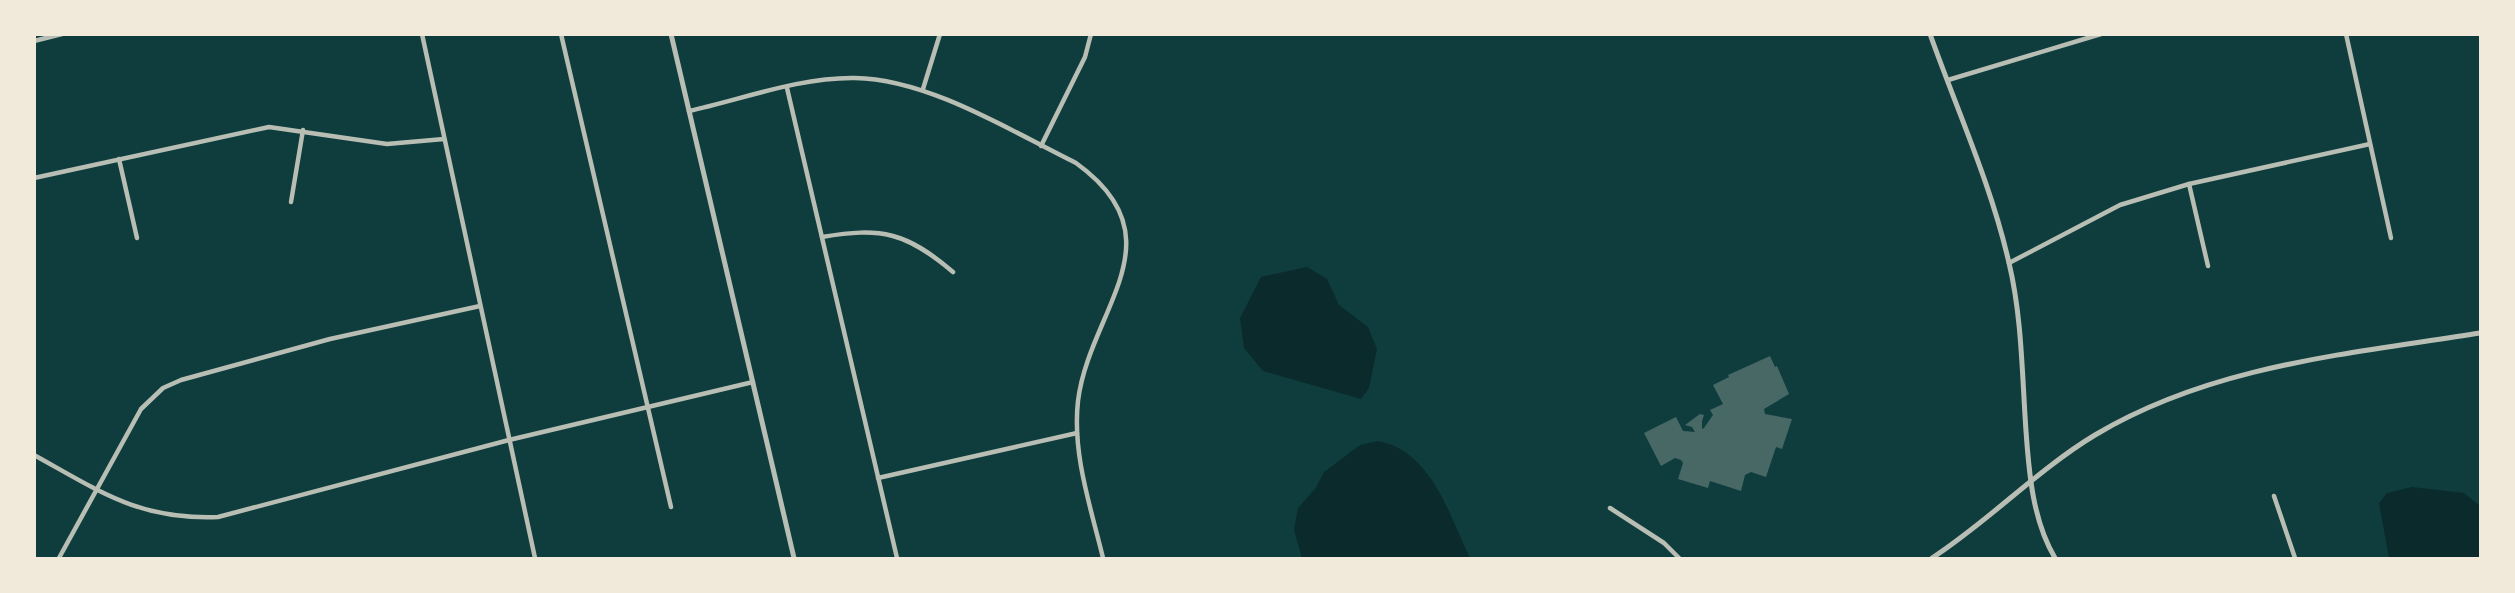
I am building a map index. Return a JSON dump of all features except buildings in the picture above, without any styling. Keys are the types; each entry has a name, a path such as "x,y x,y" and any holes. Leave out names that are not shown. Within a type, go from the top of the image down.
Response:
{"street":[{"path":"34,41 62,34"},
{"path":"422,34 535,558"},
{"path":"561,34 672,507"},
{"path":"671,34 794,558"},
{"path":"923,89 940,34"},
{"path":"1041,146 1085,57 1091,34"},
{"path":"1930,34 1982,171 2009,263 2018,314 2030,483 2047,544 2055,558"},
{"path":"1948,81 2101,34"},
{"path":"2346,34 2391,238"},
{"path":"689,111 826,80 855,78 888,81 923,89 1076,163 1098,179 1114,200 1124,224 1127,248 1122,277 1084,374 1078,401 1077,433 1081,468 1102,558"},
{"path":"787,88 897,558"},
{"path":"34,178 269,127 303,130 387,144 444,139"},
{"path":"291,202 303,130"},
{"path":"2009,263 2120,205 2189,184 2370,144"},
{"path":"118,159 136,238"},
{"path":"2189,184 2208,266"},
{"path":"822,237 863,230 902,237 929,251 953,272"},
{"path":"60,558 141,409 163,388 181,380 330,339 480,306"},
{"path":"1932,558 2030,483 2052,463 2131,416 2226,378 2295,362 2481,333"},
{"path":"34,454 125,504 155,514 187,518 218,517 509,440 753,382"},
{"path":"878,478 1077,433"},
{"path":"2274,496 2295,558"},
{"path":"1610,508 1656,536 1679,558"}],"water":[{"path":"1307,267 1327,279 1339,305 1368,327 1377,349 1369,388 1361,399 1263,371 1244,348 1240,318 1261,277"},
{"path":"1378,441 1397,447 1412,457 1425,471 1446,505 1470,558 1302,558 1294,530 1298,508 1315,489 1324,472 1360,445"},
{"path":"2412,487 2464,493 2480,506 2480,558 2389,558 2379,503 2387,493"}]}
